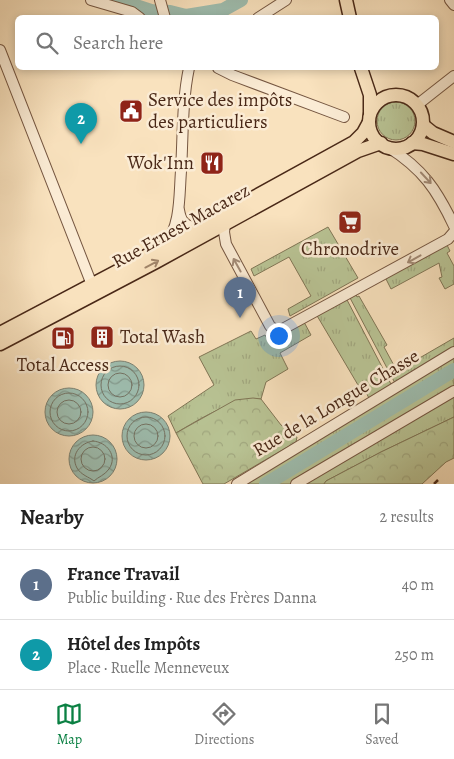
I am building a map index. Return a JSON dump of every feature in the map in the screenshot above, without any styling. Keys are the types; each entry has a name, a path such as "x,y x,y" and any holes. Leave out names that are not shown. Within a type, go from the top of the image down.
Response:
{"main road":[{"path":"346,0 349,15"},
{"path":"361,70 368,89 373,134 385,145 402,148 412,143 418,136 423,124 422,114 417,105 401,95 385,97 375,94 368,89"},
{"path":"370,119 376,104 385,97"},
{"name":"Rue Ernest Macarez","path":"0,333 165,246 354,142 364,133 370,119"},
{"path":"423,124 433,134 454,142"},
{"path":"412,143 423,144 454,154"},
{"name":"Rue Ernest Macarez","path":"0,344 226,224 358,151 385,145"}],"street":[{"path":"91,0 132,12 136,15"},
{"path":"263,15 286,0"},
{"path":"450,0 454,5"},
{"path":"0,50 92,285"},
{"path":"165,246 174,228 179,207 189,70"},
{"path":"222,70 344,117"},
{"path":"417,105 454,76"},
{"path":"385,145 402,156 429,181 454,226"},
{"path":"179,207 182,222 187,226 196,228"},
{"path":"226,224 224,232 226,244 270,326 274,330 279,331 439,244 449,238 454,232"},
{"name":"Rue de la Longue Chasse","path":"237,484 454,352"},
{"path":"296,484 454,391"}],"green space":[{"path":"396,102 410,107 415,121 410,135 396,140 382,135 377,121 382,107"},
{"path":"328,227 358,278 290,316 288,309 311,296 289,257 254,276 251,269"},
{"path":"446,243 450,251 447,253 454,266 454,284 445,289 439,278 442,277 439,263 391,289 385,277"},
{"path":"355,292 387,345 384,347 397,371 454,338 454,349 396,385 349,296"},
{"path":"346,298 392,386 370,400 363,387 358,385 316,314"},
{"path":"304,322 311,335 280,353 288,369 266,382 261,399 251,399 228,405 176,433 168,416 214,385 199,357 251,331 256,339 265,335 268,340"},
{"path":"454,356 454,417 381,452 326,481 324,484 243,484"},
{"path":"261,399 281,425 297,437 296,442 224,484 203,484 176,433 235,400"},
{"path":"454,417 454,458 446,462 422,484 324,484 326,481 381,452"}],"water":[{"path":"120,361 129,363 137,368 142,376 144,385 142,394 137,402 129,407 120,409 111,407 103,402 98,394 96,385 98,376 103,368 111,363"},
{"path":"69,388 78,390 86,395 91,403 93,412 91,421 86,429 78,434 69,436 60,434 52,429 47,421 45,412 47,403 52,395 60,390"},
{"path":"146,412 155,414 163,419 168,427 170,436 168,445 163,453 155,458 146,460 137,458 129,453 124,445 122,436 124,427 129,419 137,414"},
{"path":"93,435 102,437 110,442 115,450 117,459 115,468 110,476 102,481 93,483 84,481 76,476 71,468 69,459 71,450 76,442 84,437"}],"waterway":[{"path":"118,0 151,11 182,15"},
{"path":"192,15 223,10 241,0"},
{"path":"266,484 454,370"}],"railway":[{"path":"434,484 438,480"}],"place":[{"name":"Service des impôts des particuliers","path":"131,111"},
{"name":"Hôtel des Impôts","path":"81,144"},
{"name":"Wok'Inn","path":"212,163"},
{"name":"Chronodrive","path":"350,222"},
{"name":"France Travail","path":"240,318"},
{"name":"Total Wash","path":"102,337"},
{"name":"Total Access","path":"63,338"}]}
